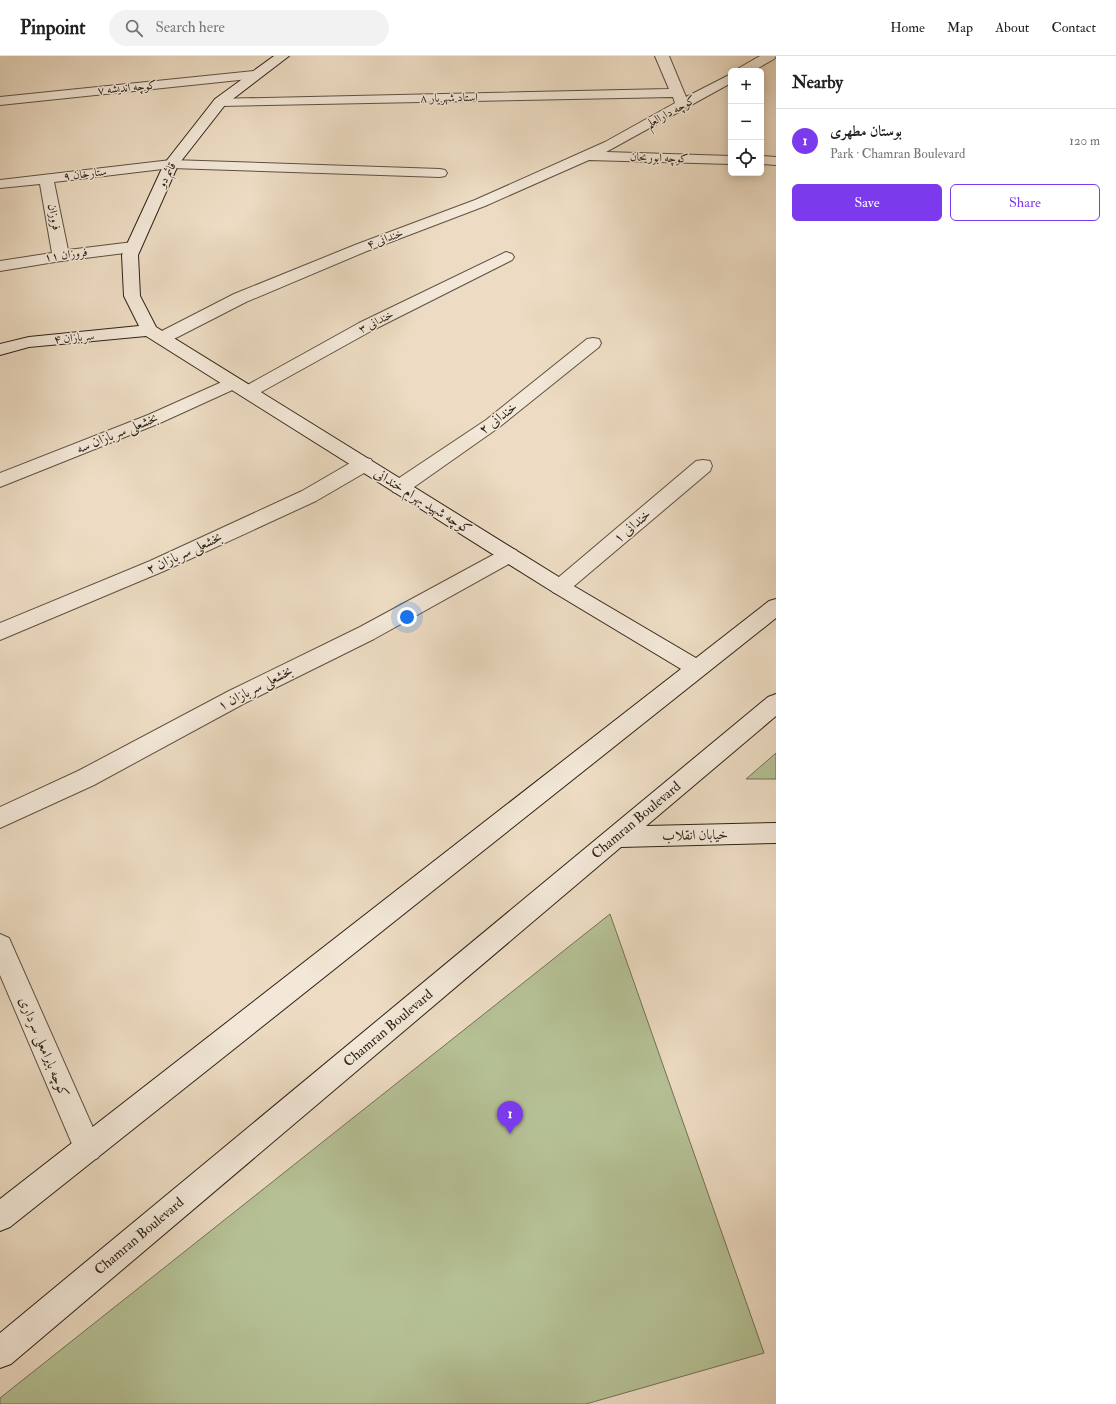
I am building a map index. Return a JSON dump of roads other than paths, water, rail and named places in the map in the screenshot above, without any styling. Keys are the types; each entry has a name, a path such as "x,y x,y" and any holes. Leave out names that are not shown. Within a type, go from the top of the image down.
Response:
{"street":[{"path":"662,56 681,99"},
{"path":"748,68 770,56"},
{"name":"قائم دو","path":"156,334 132,296 130,256 133,247 171,164 220,102 276,58"},
{"path":"764,70 769,70"},
{"name":"کوچه اندیشه ۷","path":"0,101 254,75"},
{"name":"کوچه دارالعلم","path":"610,145 681,99 728,79"},
{"name":"استاد شهریار ۸","path":"220,102 681,99"},
{"name":"خندانی ۴","path":"156,334 361,248 473,206 610,145"},
{"name":"کوچه ابوریحان","path":"586,156 728,160"},
{"path":"764,160 776,161"},
{"name":"۹ ستارخان","path":"0,184 171,164 440,173"},
{"name":"فروزان","path":"46,178 61,256"},
{"name":"۱۱ فروزان","path":"0,266 61,256 133,247"},
{"name":"خندانی ۳","path":"241,387 506,257"},
{"name":"سربازان ۴","path":"0,350 29,342 156,334"},
{"name":"کوچه شهید بهرام خندانی","path":"156,334 560,587 698,669"},
{"name":"خندانی ۲","path":"400,487 492,424 593,343"},
{"name":"بخشعلی سربازان سه","path":"0,480 154,419 241,387"},
{"name":"بخشعلی سربازان ۲","path":"0,632 165,563 309,496 364,464"},
{"name":"خندانی ۱","path":"560,587 703,466"},
{"name":"بخشعلی سربازان ۱","path":"0,818 86,778 237,697 367,633 509,555"},
{"path":"0,1218 776,607"},
{"name":"Chamran Boulevard","path":"0,1353 615,837 776,704"},
{"name":"خیابان انقلاب","path":"615,837 776,833"},
{"name":"کوچه بایرامعلی سرداری","path":"0,946 88,1148"}],"place":[{"name":"بوستان مطهری","path":"510,1134"}]}
